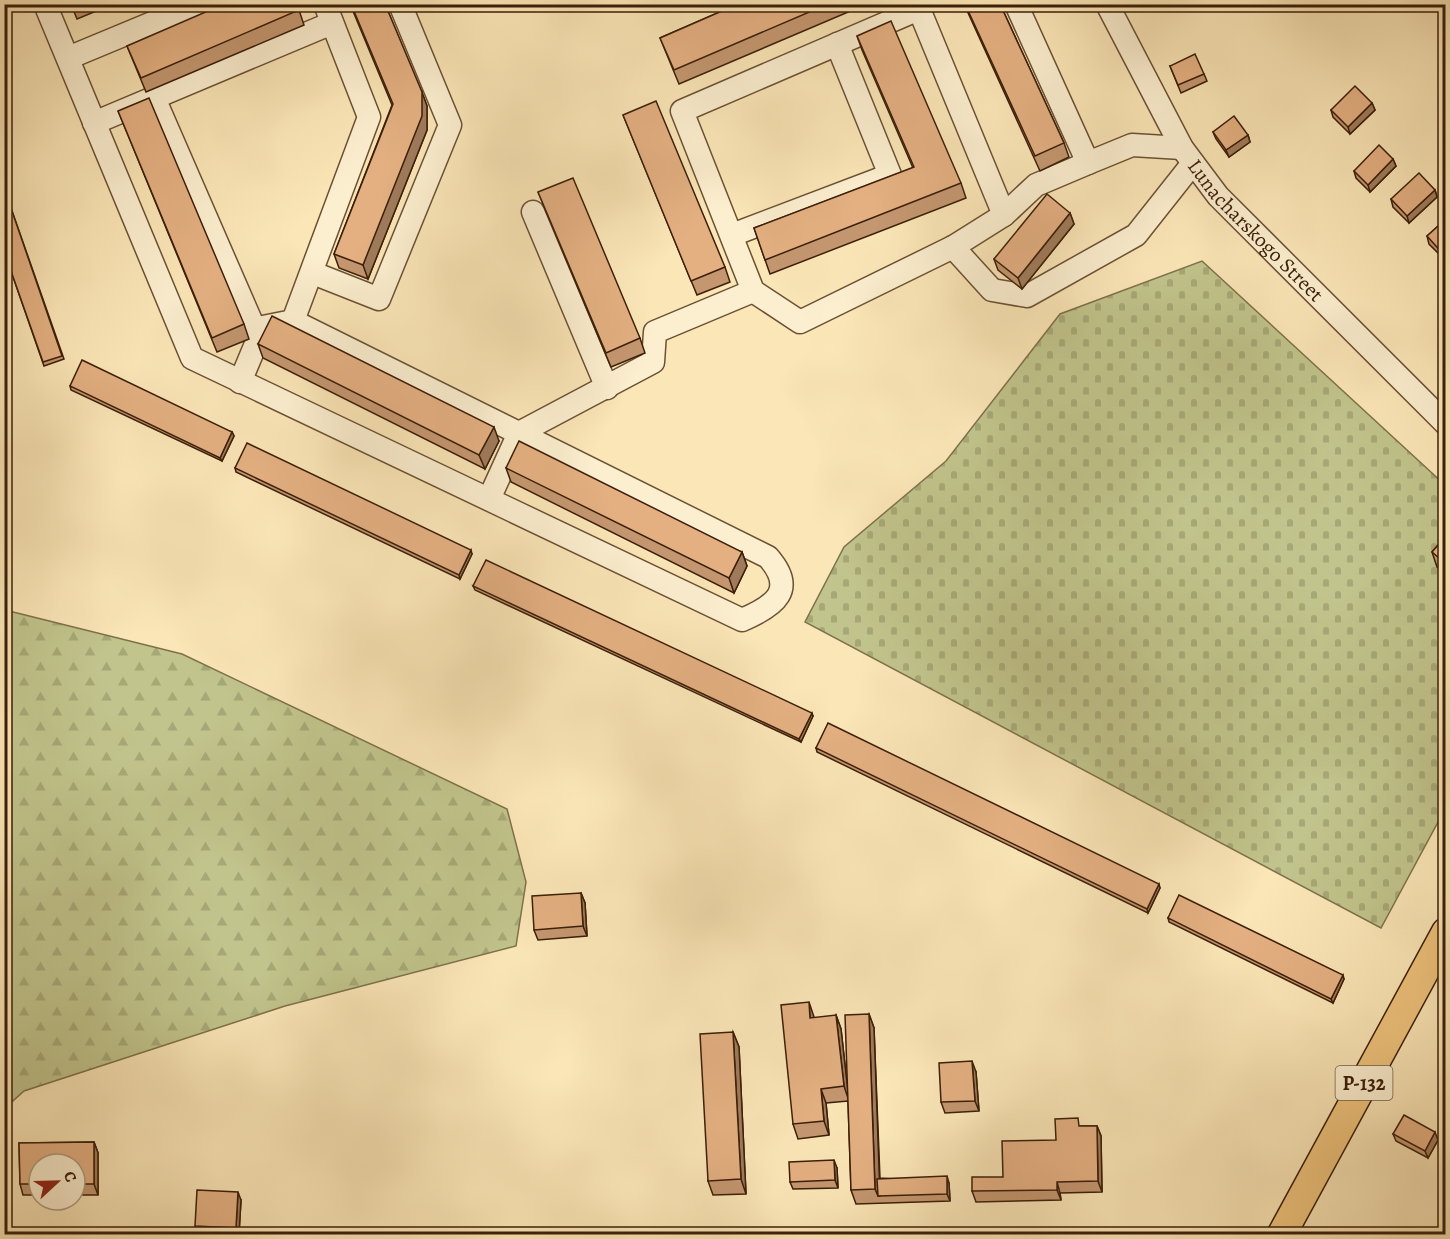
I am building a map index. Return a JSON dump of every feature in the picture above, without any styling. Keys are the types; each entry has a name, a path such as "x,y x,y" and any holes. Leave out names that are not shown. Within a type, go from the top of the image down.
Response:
{"main road":[{"name":"Р-132","path":"1282,1234 1446,932"}],"street":[{"path":"45,4 192,358 240,382 742,620 765,610 779,597 782,583 779,570 768,557 293,321 263,327 240,382"},
{"path":"68,58 198,4"},
{"path":"313,273 379,299 450,125 400,4"},
{"path":"1016,4 1088,162"},
{"name":"Lunacharskogo Street","path":"1107,4 1188,156 1218,196 1443,417"},
{"path":"953,247 992,290 1027,296 1136,235 1188,156 1132,145 1088,162 1036,185 1004,215 953,247 800,322 753,291 682,111 918,7 1004,215"},
{"path":"94,123 154,98 328,14 369,117 313,273 293,321"},
{"path":"732,236 890,175 837,44"},
{"path":"154,98 258,337"},
{"path":"533,212 607,388"},
{"path":"489,499 519,434 653,362 656,332 753,291"}],"green space":[{"path":"1202,261 1445,485 1445,809 1381,928 805,622 844,547 946,461 1060,314"},
{"path":"5,610 182,654 507,809 526,882 516,946 285,1006 24,1091 5,1108"}],"building":[{"path":"224,4 296,4 299,10 141,78 127,46"},
{"path":"351,4 385,4 422,92 422,116 363,265 334,254 393,104"},
{"path":"738,4 828,4 674,70 660,38"},
{"path":"965,4 1000,4 1064,143 1035,156"},
{"path":"891,21 961,183 765,260 754,228 914,167 857,36"},
{"path":"1195,54 1204,74 1178,85 1170,66"},
{"path":"1355,86 1372,103 1348,127 1331,110"},
{"path":"149,98 244,324 212,338 118,111"},
{"path":"656,101 725,267 691,281 623,115"},
{"path":"1234,116 1248,135 1226,150 1213,132"},
{"path":"1379,145 1393,159 1368,185 1354,171"},
{"path":"1419,173 1435,190 1407,216 1391,199"},
{"path":"573,178 640,338 606,353 538,192"},
{"path":"4,188 62,356 43,362 4,251"},
{"path":"1047,194 1070,213 1018,278 994,259"},
{"path":"1446,219 1446,253 1444,255 1427,236"},
{"path":"272,316 494,427 479,455 258,344"},
{"path":"82,360 232,432 220,458 70,386"},
{"path":"519,441 742,552 729,578 506,468"},
{"path":"247,443 471,550 459,575 235,468"},
{"path":"1446,536 1446,564 1432,552"},
{"path":"486,560 812,713 799,739 473,586"},
{"path":"828,723 1159,884 1147,909 816,748"},
{"path":"581,893 583,926 534,930 532,896"},
{"path":"1179,895 1343,975 1331,999 1168,918"},
{"path":"809,1002 810,1018 836,1015 844,1086 821,1089 824,1121 793,1124 781,1005"},
{"path":"869,1014 875,1189 851,1190 845,1015"},
{"path":"733,1032 741,1179 708,1181 700,1034"},
{"path":"972,1061 975,1101 941,1102 939,1063"},
{"path":"1404,1115 1435,1132 1425,1151 1393,1134"},
{"path":"1078,1118 1079,1126 1097,1126 1098,1181 1057,1182 1057,1190 972,1191 972,1177 1003,1177 1002,1141 1056,1140 1055,1119"},
{"path":"94,1142 94,1184 87,1184 87,1152 27,1152 27,1184 20,1184 19,1143"},
{"path":"834,1160 835,1180 790,1182 789,1162"},
{"path":"947,1176 947,1194 878,1196 877,1179"},
{"path":"197,1190 238,1192 236,1228 195,1226"}]}
